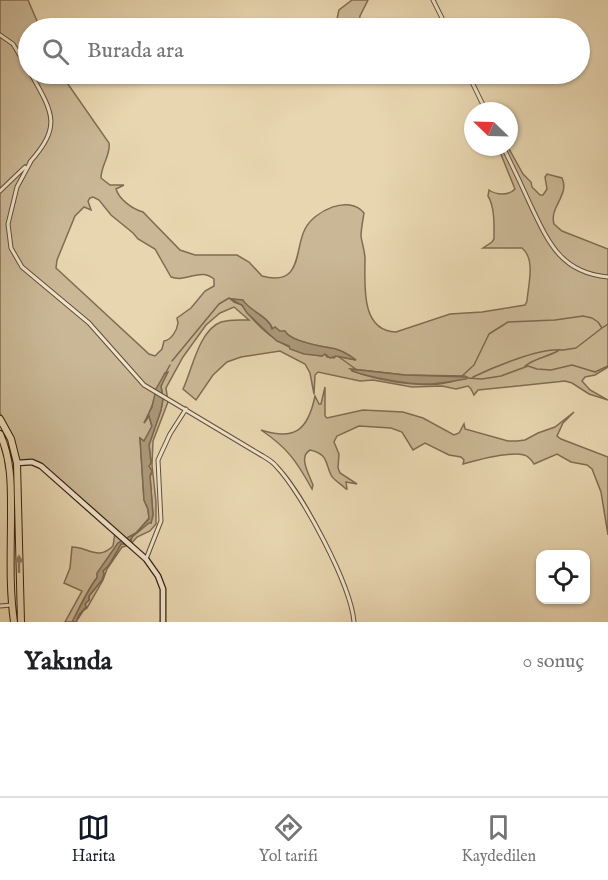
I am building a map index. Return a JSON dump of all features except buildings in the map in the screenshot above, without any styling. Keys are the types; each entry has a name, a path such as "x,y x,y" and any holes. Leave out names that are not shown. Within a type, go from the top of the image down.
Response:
{"highway":[{"path":"0,419 11,440 17,463 21,622"},
{"path":"0,434 8,455 12,480 14,622"}],"street":[{"path":"433,0 442,18"},
{"path":"0,35 13,44 18,52"},
{"path":"0,190 31,161 48,139 52,125 46,104 36,84"},
{"path":"473,84 482,102"},
{"path":"507,156 555,251 564,261 579,271 608,277"},
{"path":"31,161 17,187 8,217 9,241 14,255 33,279 89,323 140,382 261,455 278,468 300,499 328,550 349,598 354,622"},
{"path":"145,557 161,521 158,460 170,434 186,409"},
{"path":"17,463 32,462 41,466 145,557 158,576 162,589 163,622"},
{"path":"0,606 12,605"}],"shaded area":[{"path":"0,0 28,0 36,18 18,18 18,84 68,84 109,143 109,152 101,178 110,185 124,185 116,189 123,200 143,212 180,250 195,255 237,255 249,262 262,276 275,278 284,276 291,272 295,264 302,237 310,222 332,207 350,205 358,207 364,213 361,236 365,256 365,293 370,315 384,330 396,332 450,314 482,312 525,305 530,273 526,253 522,248 483,248 494,239 494,217 488,196 489,190 502,194 515,189 502,156 513,156 532,187 540,195 543,195 547,189 545,177 547,174 562,178 564,184 562,196 554,212 554,224 562,231 608,249 608,367 595,375 585,377 582,381 590,390 608,400 589,394 565,381 478,390 474,395 468,386 456,389 442,386 412,387 373,380 360,381 318,372 315,375 314,394 310,373 305,364 280,351 241,357 227,362 213,375 196,400 183,389 197,351 207,333 221,322 249,320 234,307 220,313 206,325 183,357 166,388 168,402 153,441 152,465 156,524 150,531 137,537 130,545 122,547 107,569 103,580 87,608 76,622 79,615 86,607 85,603 89,600 89,596 102,580 103,571 121,544 131,542 132,537 149,522 151,523 153,515 150,476 152,473 149,466 151,462 149,445 161,410 163,399 161,386 167,373 165,373 144,423 149,416 152,427 144,441 140,438 144,500 149,518 136,533 118,543 98,573 72,622 65,622 82,591 64,583 70,568 72,547 103,552 113,546 115,533 35,463 20,463 14,439 0,413","holes":["90,198 99,200 111,215 138,239 155,249 171,277 182,278 204,274 214,279 214,286 205,291 191,308 177,318 175,332 164,341 162,349 155,356 149,354 56,268 57,260 75,216 84,207 91,210 88,201","231,299 242,300 271,324 273,329 276,328 280,332 285,331 293,338 305,342 337,350 356,360 336,356 327,357 325,354 322,356 310,354 276,340 249,315 242,305","352,369 405,375 464,376 453,381 424,385 378,378 352,371"]},
{"path":"352,0 368,0 360,18 337,18 339,10"},
{"path":"230,299 243,300 270,324 272,329 275,327 280,331 285,331 292,338 337,350 356,360 336,356 330,358 325,354 322,356 304,354 290,349 289,346 277,341 269,334 242,305"},
{"path":"350,369 405,375 467,377 440,383 416,384 373,377"},
{"path":"168,372 161,386 163,399 161,410 149,445 151,463 149,466 152,471 150,476 153,515 151,523 132,537 128,544 121,544 103,571 102,580 89,596 86,607 76,622 72,622 97,578 97,573 118,543 136,533 149,519 144,500 140,438 144,441 152,426 149,416 144,423 152,407 156,389 165,373"},
{"path":"325,387 325,416 327,418 363,410 403,412 423,418 454,435 459,433 464,424 465,429 508,441 525,440 555,427 574,412 563,423 557,436 608,457 608,535 601,492 592,469 587,465 571,462 557,454 534,464 527,456 510,454 463,464 464,460 461,457 449,455 425,443 413,450 402,432 391,428 359,426 337,436 334,442 339,454 340,473 357,484 346,482 347,489 332,477 323,456 310,450 305,461 313,485 312,489 291,456 261,430 283,434 298,430 308,417 315,396 321,404"}],"waterway":[{"path":"172,361 219,304 231,299"},
{"path":"462,376 474,365 489,334 508,322 583,316 592,318 602,328 608,324"},
{"path":"563,350 576,348 602,328"},
{"path":"473,377 529,355 562,350"},
{"path":"525,366 558,351"},
{"path":"339,357 357,370"},
{"path":"165,374 170,365"},
{"path":"467,378 482,379 501,376 528,366 551,370 572,365 595,372 608,366"}]}
